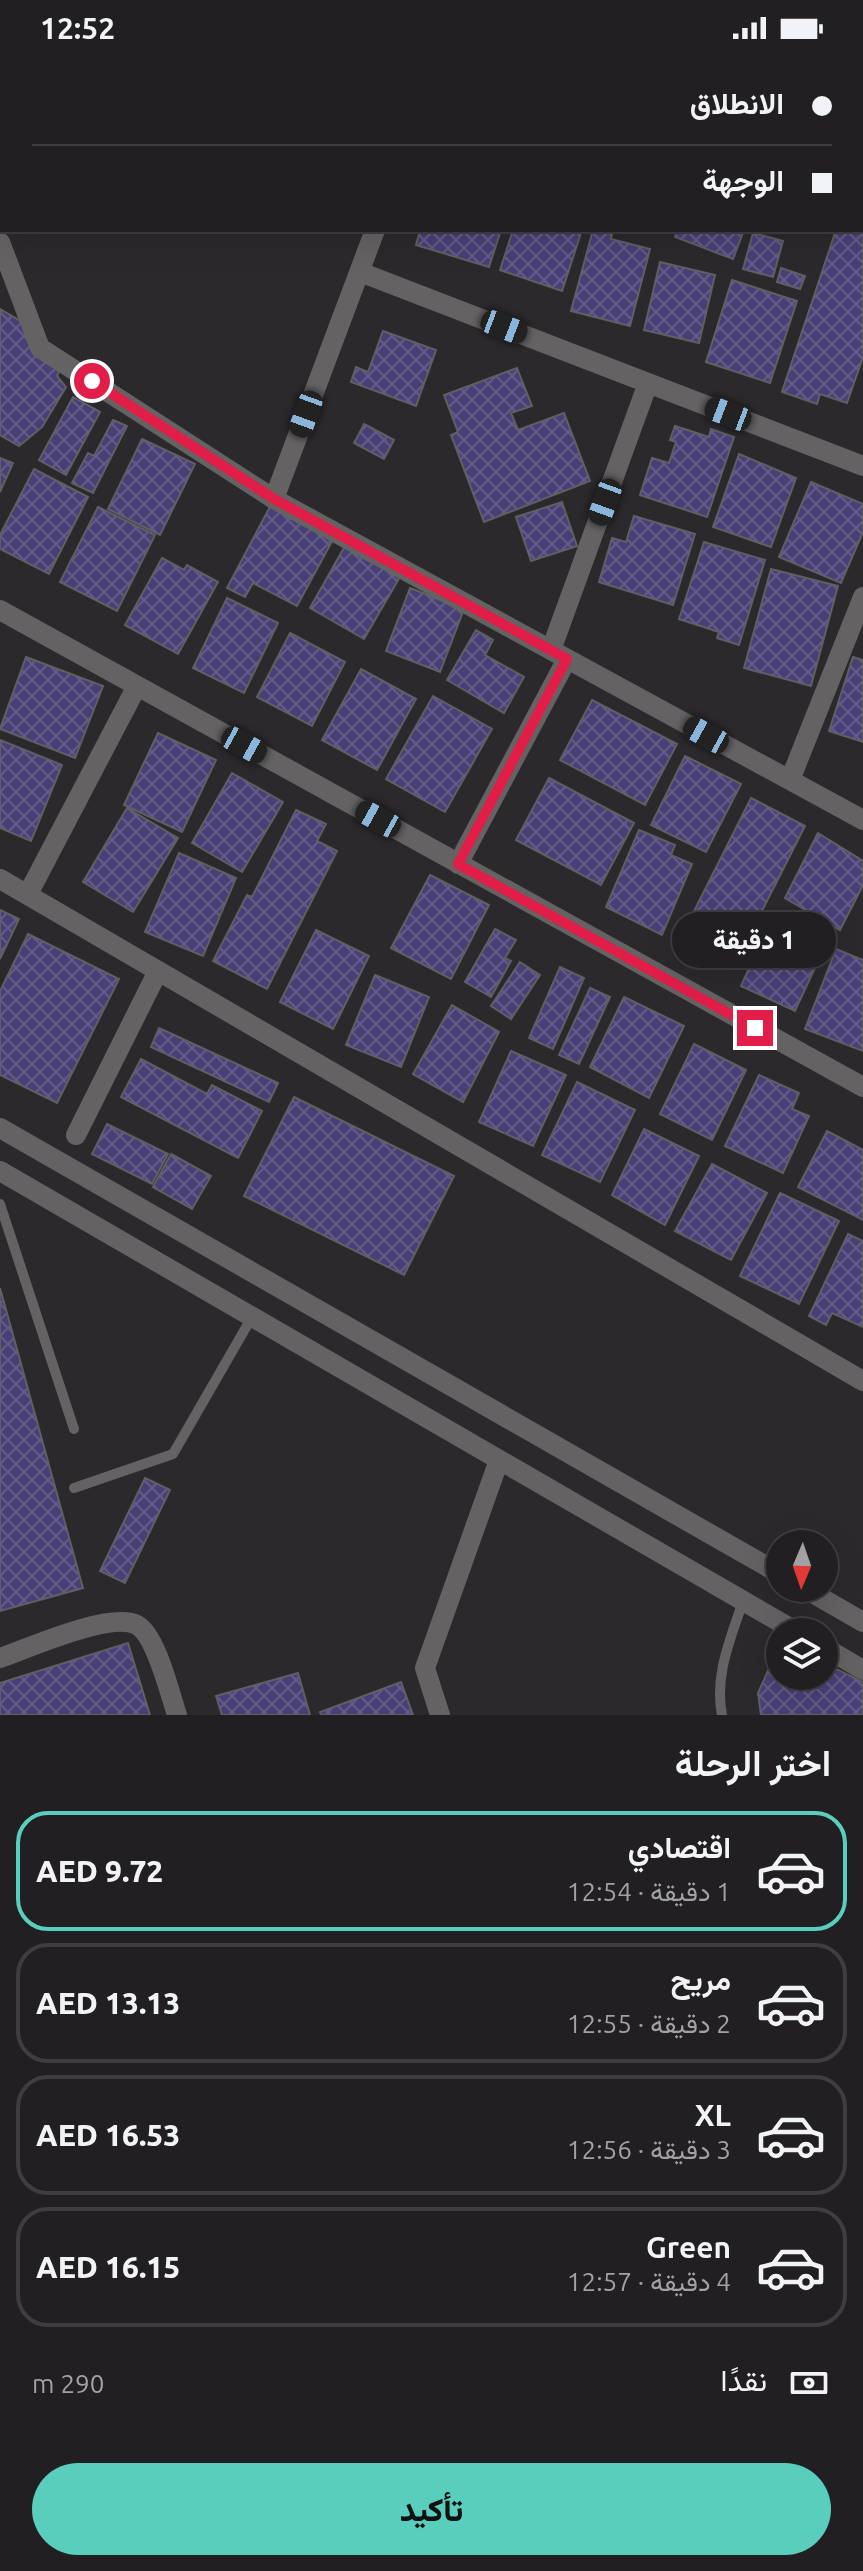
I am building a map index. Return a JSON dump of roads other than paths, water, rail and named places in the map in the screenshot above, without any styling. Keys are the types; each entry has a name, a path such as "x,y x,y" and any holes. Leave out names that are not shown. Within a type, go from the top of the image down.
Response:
{"street":[{"path":"274,499 374,232"},
{"path":"0,242 40,348 274,499 863,820"},
{"path":"360,272 863,466"},
{"path":"458,864 559,654 648,383"},
{"path":"790,780 863,597"},
{"path":"0,610 863,1087"},
{"path":"28,894 137,686"},
{"path":"0,879 863,1381"},
{"path":"76,1135 158,971"},
{"path":"0,1128 766,1566"},
{"path":"0,1171 773,1618"},
{"path":"440,1715 425,1668 499,1460"},
{"path":"828,1602 863,1622"},
{"path":"0,1658 93,1627 117,1622 138,1625 152,1641 177,1715"},
{"path":"838,1655 863,1670"}],"lane":[{"path":"0,1204 74,1429"},
{"path":"74,1488 173,1454 252,1317"},
{"path":"722,1715 719,1699 721,1670 743,1601"}]}
